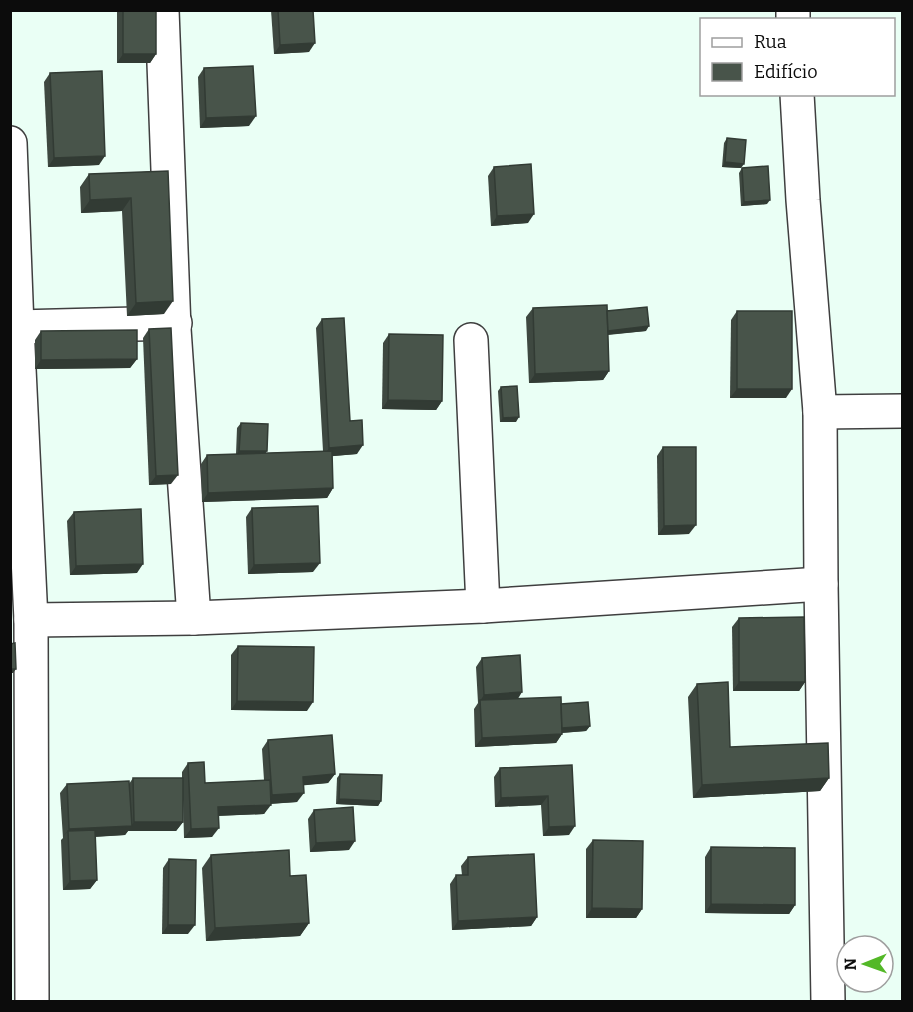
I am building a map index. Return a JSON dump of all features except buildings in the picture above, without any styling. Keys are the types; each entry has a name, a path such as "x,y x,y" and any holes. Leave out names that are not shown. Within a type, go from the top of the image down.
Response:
{"street":[{"path":"162,10 175,323 194,618"},
{"path":"797,96 820,412 828,1002"},
{"path":"10,143 13,275 31,620 32,1002"},
{"path":"17,327 175,323"},
{"path":"471,340 483,606"},
{"path":"820,412 903,411"},
{"path":"31,620 194,618 483,606 821,584"}]}
